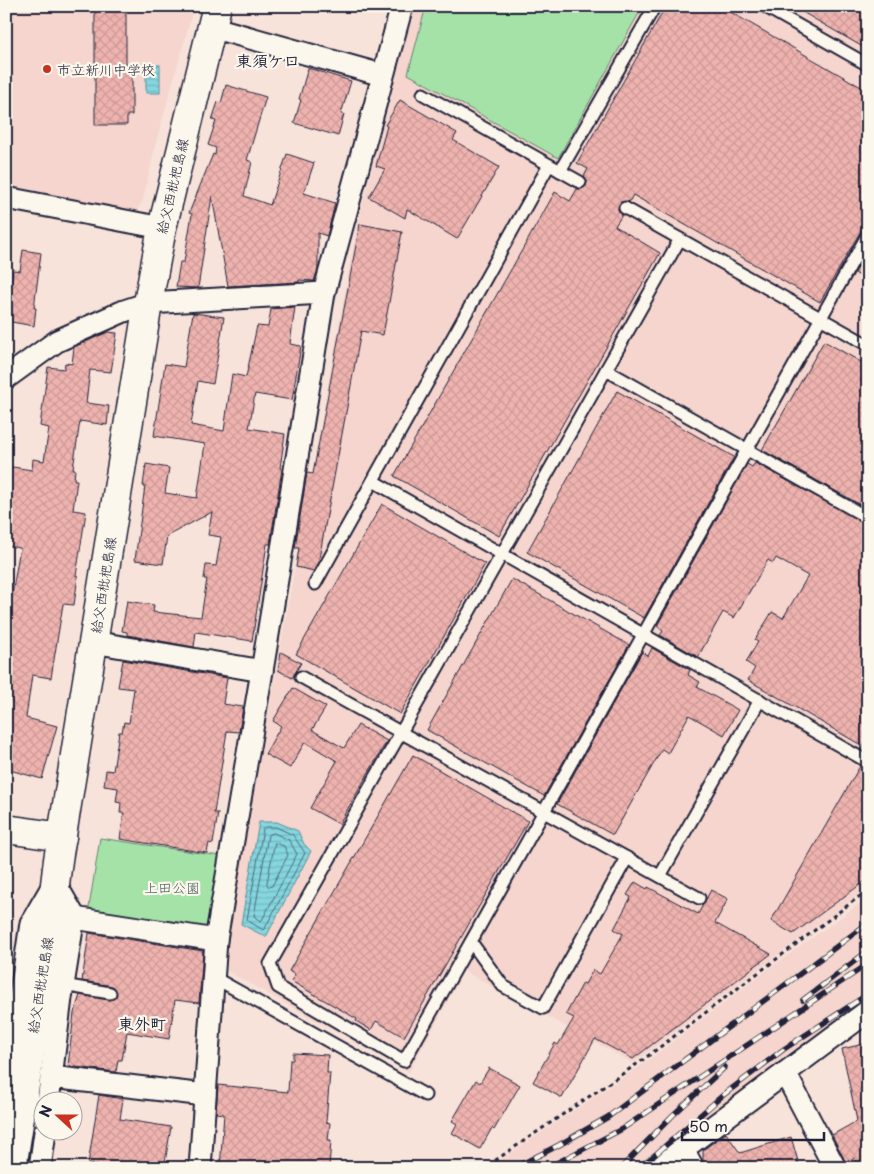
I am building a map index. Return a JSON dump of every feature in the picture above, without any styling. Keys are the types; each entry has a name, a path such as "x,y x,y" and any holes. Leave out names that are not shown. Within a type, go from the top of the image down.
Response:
{"main road":[{"name":"給父西枇杷島線","path":"12,1168 12,1077 50,925 93,642 162,228 214,17"},
{"path":"6,829 62,837"}],"street":[{"path":"200,1168 216,940 324,293 402,6"},
{"path":"214,17 382,75"},
{"path":"7,202 162,228"},
{"path":"6,378 57,341 124,311 148,303 324,293"},
{"path":"93,642 262,671"},
{"path":"50,1092 63,985 74,918 55,883"},
{"path":"74,918 216,940"},
{"path":"654,1168 683,1149 868,1011"},
{"path":"785,1073 835,1168"},
{"path":"52,1077 205,1094"},
{"path":"40,1168 44,1142"},
{"path":"683,1149 693,1168"}],"lane":[{"path":"560,171 655,6"},
{"path":"764,6 868,65"},
{"path":"423,94 580,182"},
{"path":"316,584 549,165"},
{"path":"626,208 868,345"},
{"path":"680,239 270,964 278,987 404,1061 868,234"},
{"path":"606,370 868,518"},
{"path":"373,481 868,762"},
{"path":"301,676 699,898"},
{"path":"660,876 760,700"},
{"path":"471,942 503,986 543,1008 627,858"},
{"path":"213,977 426,1095"},
{"path":"63,985 110,993"}],"path":[{"path":"481,1168 490,1164 640,1062 868,890"}],"shaded area":[{"name":"市立新川中学校","path":"6,6 194,6 155,146 143,200 136,211 6,185"},
{"path":"415,6 868,6 868,888 633,1063 464,971 409,1072 227,971 230,924 358,221"},
{"path":"868,898 868,1003 648,1168 494,1168 496,1163 643,1064 774,965"}],"green space":[{"path":"426,6 643,6 558,158 408,74"},
{"name":"上田公園","path":"100,838 220,856 209,925 204,931 88,914"}],"water":[{"path":"146,65 160,65 160,93 146,93"},
{"path":"259,822 277,822 298,831 304,844 311,851 266,937 241,924"}],"building":[{"path":"95,6 126,6 126,62 127,72 132,72 132,115 127,115 127,125 95,125"},
{"path":"666,6 720,6 868,91 868,218 820,302 633,195 629,202 621,202 618,209 622,215 615,226 660,253 499,536 394,476 555,192 570,201 577,189 586,186 587,181 584,176 588,169 577,163"},
{"path":"792,6 868,6 868,50"},
{"path":"308,68 351,81 341,114 344,114 338,136 294,123"},
{"path":"226,85 266,97 247,160 252,162 244,196 270,205 287,154 314,163 304,193 335,203 327,236 318,233 318,269 314,281 299,280 299,282 228,286 212,196 198,288 176,287 180,262 184,262 192,214 189,213 213,154 215,155 216,148 208,145 216,121 212,120 218,102 221,103"},
{"path":"400,100 457,133 453,140 499,167 457,239 407,209 405,218 369,197 385,169 376,166 387,126 385,125"},
{"path":"360,224 402,232 383,335 361,331 318,564 314,571 296,567 299,548 295,548 307,473 313,474"},
{"path":"23,250 41,253 34,308 36,308 34,326 6,321 6,293 9,294 13,270 20,271"},
{"path":"863,259 868,262 868,281 855,273"},
{"path":"295,307 290,344 301,346 292,400 255,394 249,428 285,434 280,468 282,469 270,544 267,544 252,641 196,632 194,647 127,635 127,632 122,631 127,601 154,605 153,612 201,617 207,579 204,579 206,565 216,566 221,537 208,535 212,512 167,536 163,564 135,560 145,486 143,486 146,464 169,468 165,493 197,498 205,444 154,436 165,364 184,367 193,313 224,317 213,384 198,381 191,425 224,431 232,374 246,377 257,326 268,327 271,309"},
{"path":"108,332 117,333 111,372 90,370 86,403 109,406 107,425 80,421 73,469 75,469 74,480 77,480 73,510 86,512 76,576 78,576 74,605 63,604 51,678 32,675 26,718 57,726 42,779 6,769 6,630 20,548 6,546 6,466 32,470 33,459 44,461 49,428 40,426 48,367 64,369 65,363 72,364 74,347"},
{"path":"824,341 868,366 868,509 762,450"},
{"path":"617,391 734,457 644,618 527,552"},
{"path":"755,463 868,525 868,749 748,680 755,668 746,662 758,642 755,640 772,612 783,618 808,576 776,558 773,563 768,560 734,618 723,612 698,657 660,635 663,631 657,626 747,464 752,467"},
{"path":"382,504 485,564 400,714 296,654"},
{"path":"512,579 629,645 544,796 427,730"},
{"path":"652,648 690,670 688,675 700,682 697,687 738,710 724,735 689,715 668,753 662,749 613,835 557,804 642,652 648,656"},
{"path":"281,652 301,663 292,678 278,670"},
{"path":"123,660 227,678 223,704 243,707 239,732 227,731 214,813 218,813 213,844 209,843 207,853 120,839 124,813 120,813 121,803 116,802 118,788 104,786 106,770 113,771 119,732 122,732 124,722 129,723 134,689 118,687"},
{"path":"293,688 326,707 312,730 344,748 358,725 387,741 339,824 310,808 337,761 305,742 290,768 265,754 281,726 273,721"},
{"path":"413,755 528,821 404,1037 376,1021 371,1030 356,1021 357,1019 291,981 295,975 289,971"},
{"path":"860,766 868,769 868,879 793,934 771,921"},
{"path":"635,882 698,914 711,890 728,899 715,923 771,954 633,1059 595,1039 562,1098 533,1082 555,1043 558,1045 574,1018 566,1014 583,983 585,984 593,970 600,974 623,934 614,929 631,897 627,895"},
{"path":"89,933 203,951 199,1003 175,1000 169,1039 127,1032 122,1060 118,1060 116,1072 68,1066 74,1013 80,995 109,1000 115,998 117,994 112,986 82,981"},
{"path":"868,1043 868,1168 858,1168 855,1158 846,1163 832,1135 857,1121 842,1049"},
{"path":"293,1053 328,1055 327,1073 330,1073 326,1122 330,1123 328,1140 331,1140 329,1168 220,1168 224,1114 216,1113 218,1085 288,1092 290,1060 293,1060"},
{"path":"489,1068 520,1085 494,1130 492,1128 480,1149 452,1133 457,1124 452,1121 476,1080 480,1083"},
{"path":"99,1095 123,1099 120,1119 171,1127 164,1168 115,1168 88,1164"},
{"path":"726,1133 740,1153 791,1137 800,1168 705,1168 703,1150"}],"railway":[{"path":"514,1168 608,1117 868,923"},
{"path":"803,1000 868,951"},
{"path":"547,1168 622,1129 868,964"},
{"path":"640,1168 722,1096 784,1049 868,994"},
{"path":"621,1168 673,1115 725,1067"}],"place":[{"name":"市立新川中学校","path":"47,69"}],"district":[{"name":"東須ケ口","path":"268,60"},
{"name":"東外町","path":"142,1023"}]}
